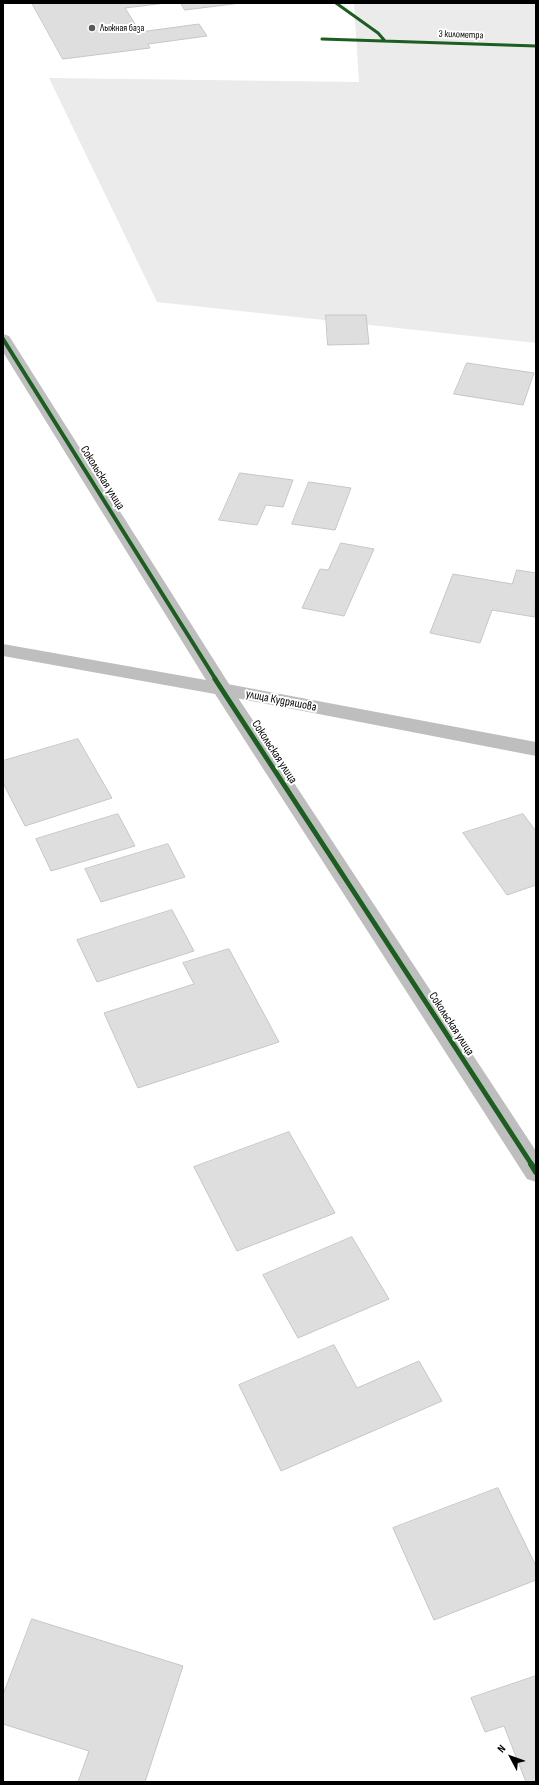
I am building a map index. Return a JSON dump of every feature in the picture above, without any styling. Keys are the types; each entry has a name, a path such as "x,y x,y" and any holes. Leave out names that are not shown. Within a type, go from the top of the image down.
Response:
{"street":[{"name":"Сокольская улица","path":"3,339 222,690 536,1172"},
{"name":"улица Кудряшова","path":"3,650 536,749"}],"shaded area":[{"path":"354,3 536,3 536,343 157,302 49,78 359,82"}],"building":[{"name":"Лыжная база","path":"32,3 166,3 125,8 140,32 199,24 207,36 148,44 150,48 63,59"},
{"path":"181,3 241,3 185,10"},
{"path":"326,315 366,315 369,344 328,345"},
{"path":"467,363 534,373 523,405 454,394"},
{"path":"240,473 293,480 283,507 266,505 257,525 219,520"},
{"path":"309,482 351,488 335,530 292,524"},
{"path":"341,543 374,549 344,616 302,608 320,569 328,570"},
{"path":"517,570 536,573 535,617 492,610 480,643 430,633 453,574 512,584"},
{"path":"78,739 112,798 25,826 3,783 3,761"},
{"path":"118,814 135,846 51,871 36,839"},
{"path":"523,814 536,831 536,885 507,895 463,833"},
{"path":"168,844 185,877 101,902 85,869"},
{"path":"172,910 194,951 97,982 77,940"},
{"path":"229,949 279,1042 138,1088 104,1013 194,984 183,963"},
{"path":"289,1132 335,1213 237,1251 194,1167"},
{"path":"352,1237 389,1299 298,1338 263,1275"},
{"path":"334,1345 357,1388 419,1361 442,1401 281,1471 239,1385"},
{"path":"498,1488 536,1566 536,1580 434,1620 393,1528"},
{"path":"32,1619 183,1666 145,1782 78,1782 89,1751 3,1724 3,1695"},
{"path":"536,1676 536,1782 526,1782 504,1726 485,1732 471,1698"}],"cycle path":[{"path":"336,3 378,33 385,41"},
{"name":"3 километра","path":"322,39 536,46"},
{"path":"3,339 222,689 536,1172"}],"place":[{"name":"Лыжная база","path":"92,28"}]}
